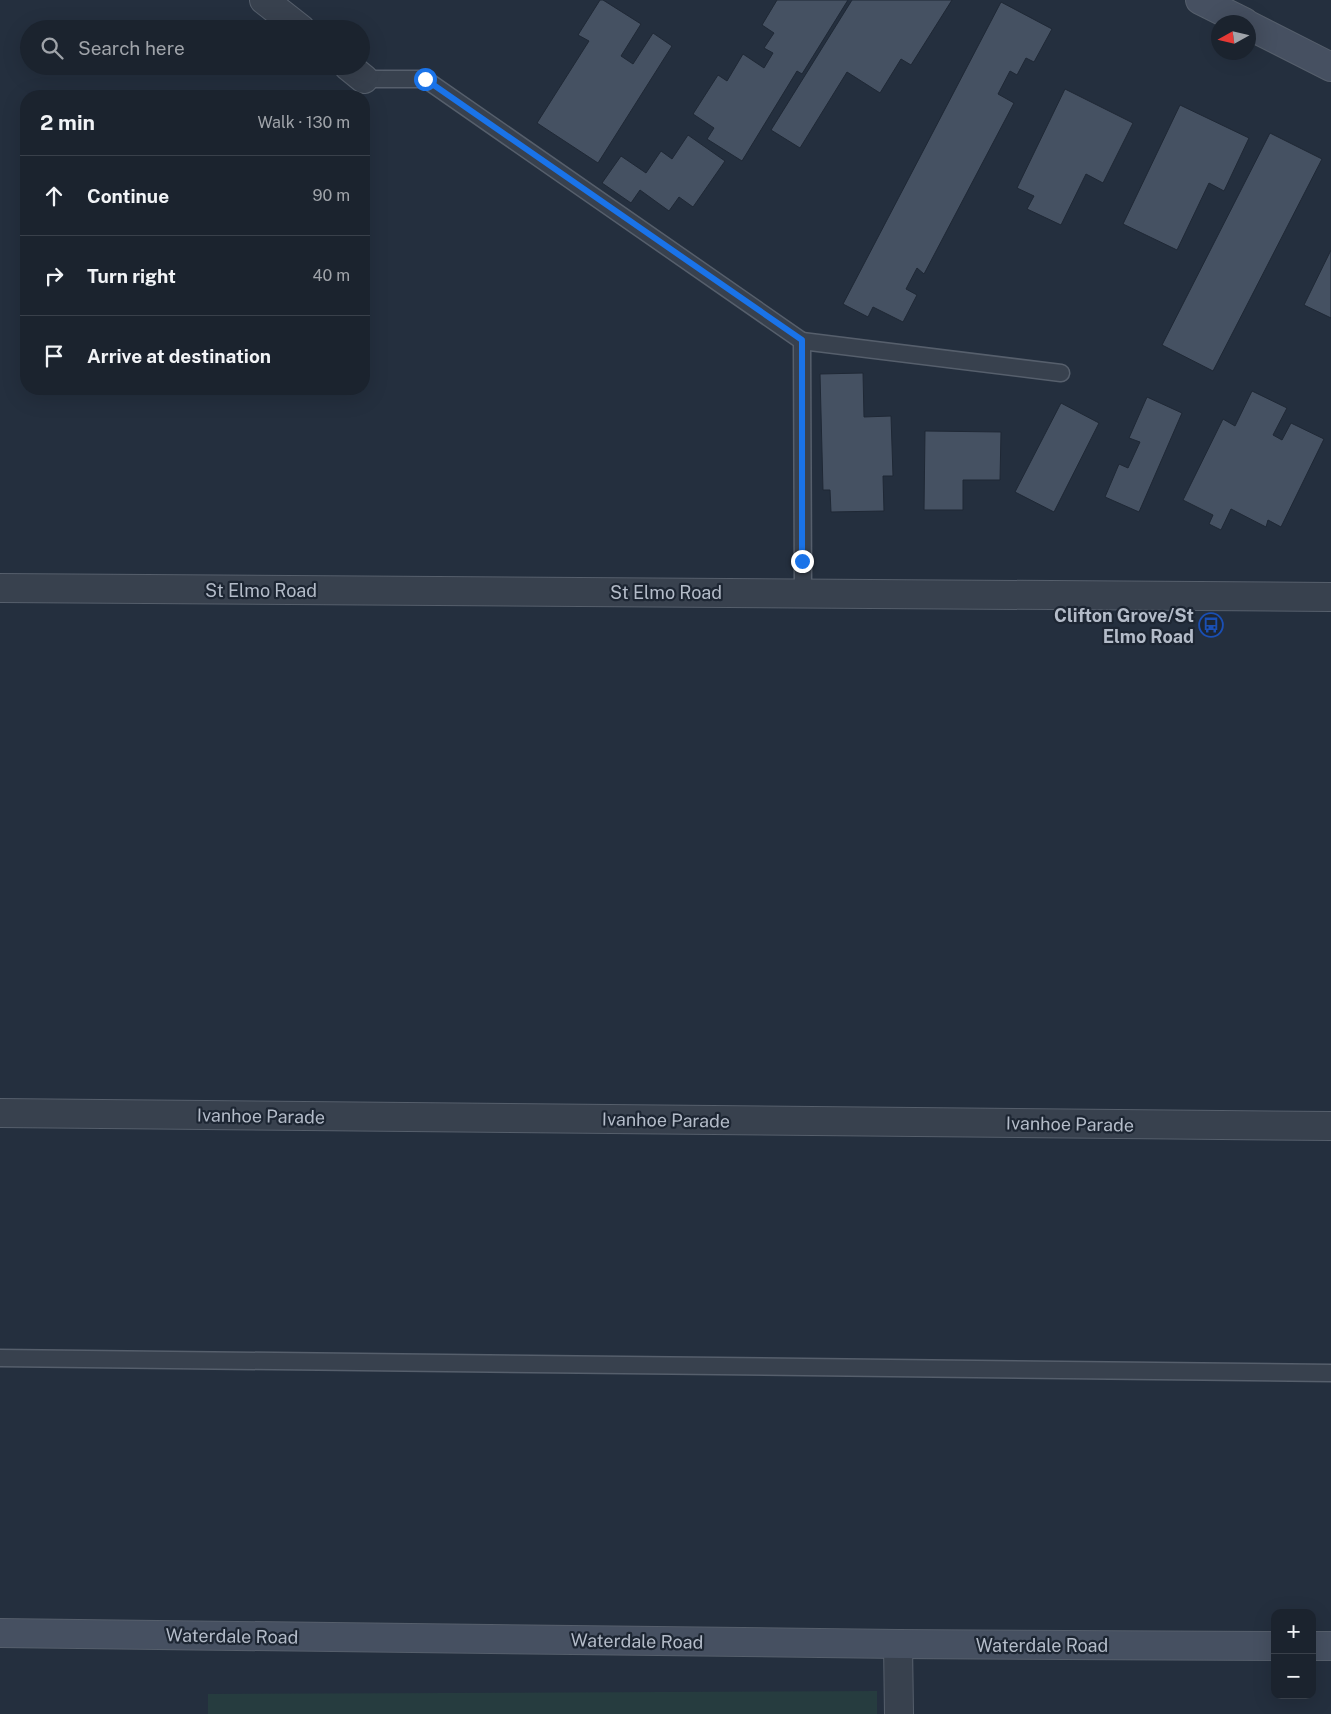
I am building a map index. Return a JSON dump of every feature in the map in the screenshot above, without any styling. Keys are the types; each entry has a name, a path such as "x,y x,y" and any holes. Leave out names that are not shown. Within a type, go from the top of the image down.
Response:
{"street":[{"path":"264,0 290,20"},
{"path":"1200,0 1230,15"},
{"path":"1256,29 1331,67"},
{"name":"St Elmo Road","path":"0,588 1331,597"},
{"name":"Ivanhoe Parade","path":"0,1113 1331,1126"},
{"name":"Waterdale Road","path":"0,1634 898,1644 1271,1646"},
{"path":"898,1644 898,1714"},
{"path":"1316,1646 1331,1646"}],"lane":[{"path":"370,74 425,79 802,340 1061,373"},
{"path":"802,340 803,592"},
{"path":"0,1358 1331,1373"}],"green space":[{"path":"877,1691 877,1714 208,1714 208,1694"}],"building":[{"path":"600,0 603,0 641,24 621,56 633,64 653,33 672,46 598,163 537,123 589,41 578,35"},
{"path":"777,0 848,0 802,74 797,71 742,161 707,139 714,128 693,114 718,75 727,81 743,54 764,68 773,53 764,48 774,33 762,25"},
{"path":"852,0 952,0 911,65 901,59 880,93 847,72 800,148 771,130"},
{"path":"1001,2 1052,29 1034,62 1026,58 1017,75 1010,71 998,94 1014,103 924,274 917,268 906,289 917,295 903,322 873,307 868,317 843,304"},
{"path":"1065,89 1133,123 1103,183 1086,174 1061,225 1027,209 1034,196 1017,188"},
{"path":"1180,105 1249,138 1224,191 1209,183 1177,250 1123,224"},
{"path":"1270,133 1322,159 1213,371 1162,345"},
{"path":"688,135 725,161 693,207 679,197 669,211 640,190 631,203 602,183 621,156 646,173 661,151 672,159"},
{"path":"1331,250 1331,318 1304,305"},
{"path":"863,373 864,417 891,416 893,476 883,476 884,511 831,512 830,490 823,490 820,374"},
{"path":"1252,391 1287,408 1273,435 1282,440 1291,423 1324,439 1281,527 1268,520 1266,527 1231,509 1221,530 1209,524 1213,515 1183,500 1223,419 1235,426"},
{"path":"1147,397 1182,413 1139,512 1105,497 1119,464 1128,468 1140,442 1129,438"},
{"path":"1061,403 1099,423 1054,512 1015,492"},
{"path":"925,431 1001,432 1000,480 963,480 963,510 924,510"}],"place":[{"name":"Clifton Grove/St Elmo Road","path":"1211,625"}],"route":[{"path":"425,79 802,340 802,561"}]}
